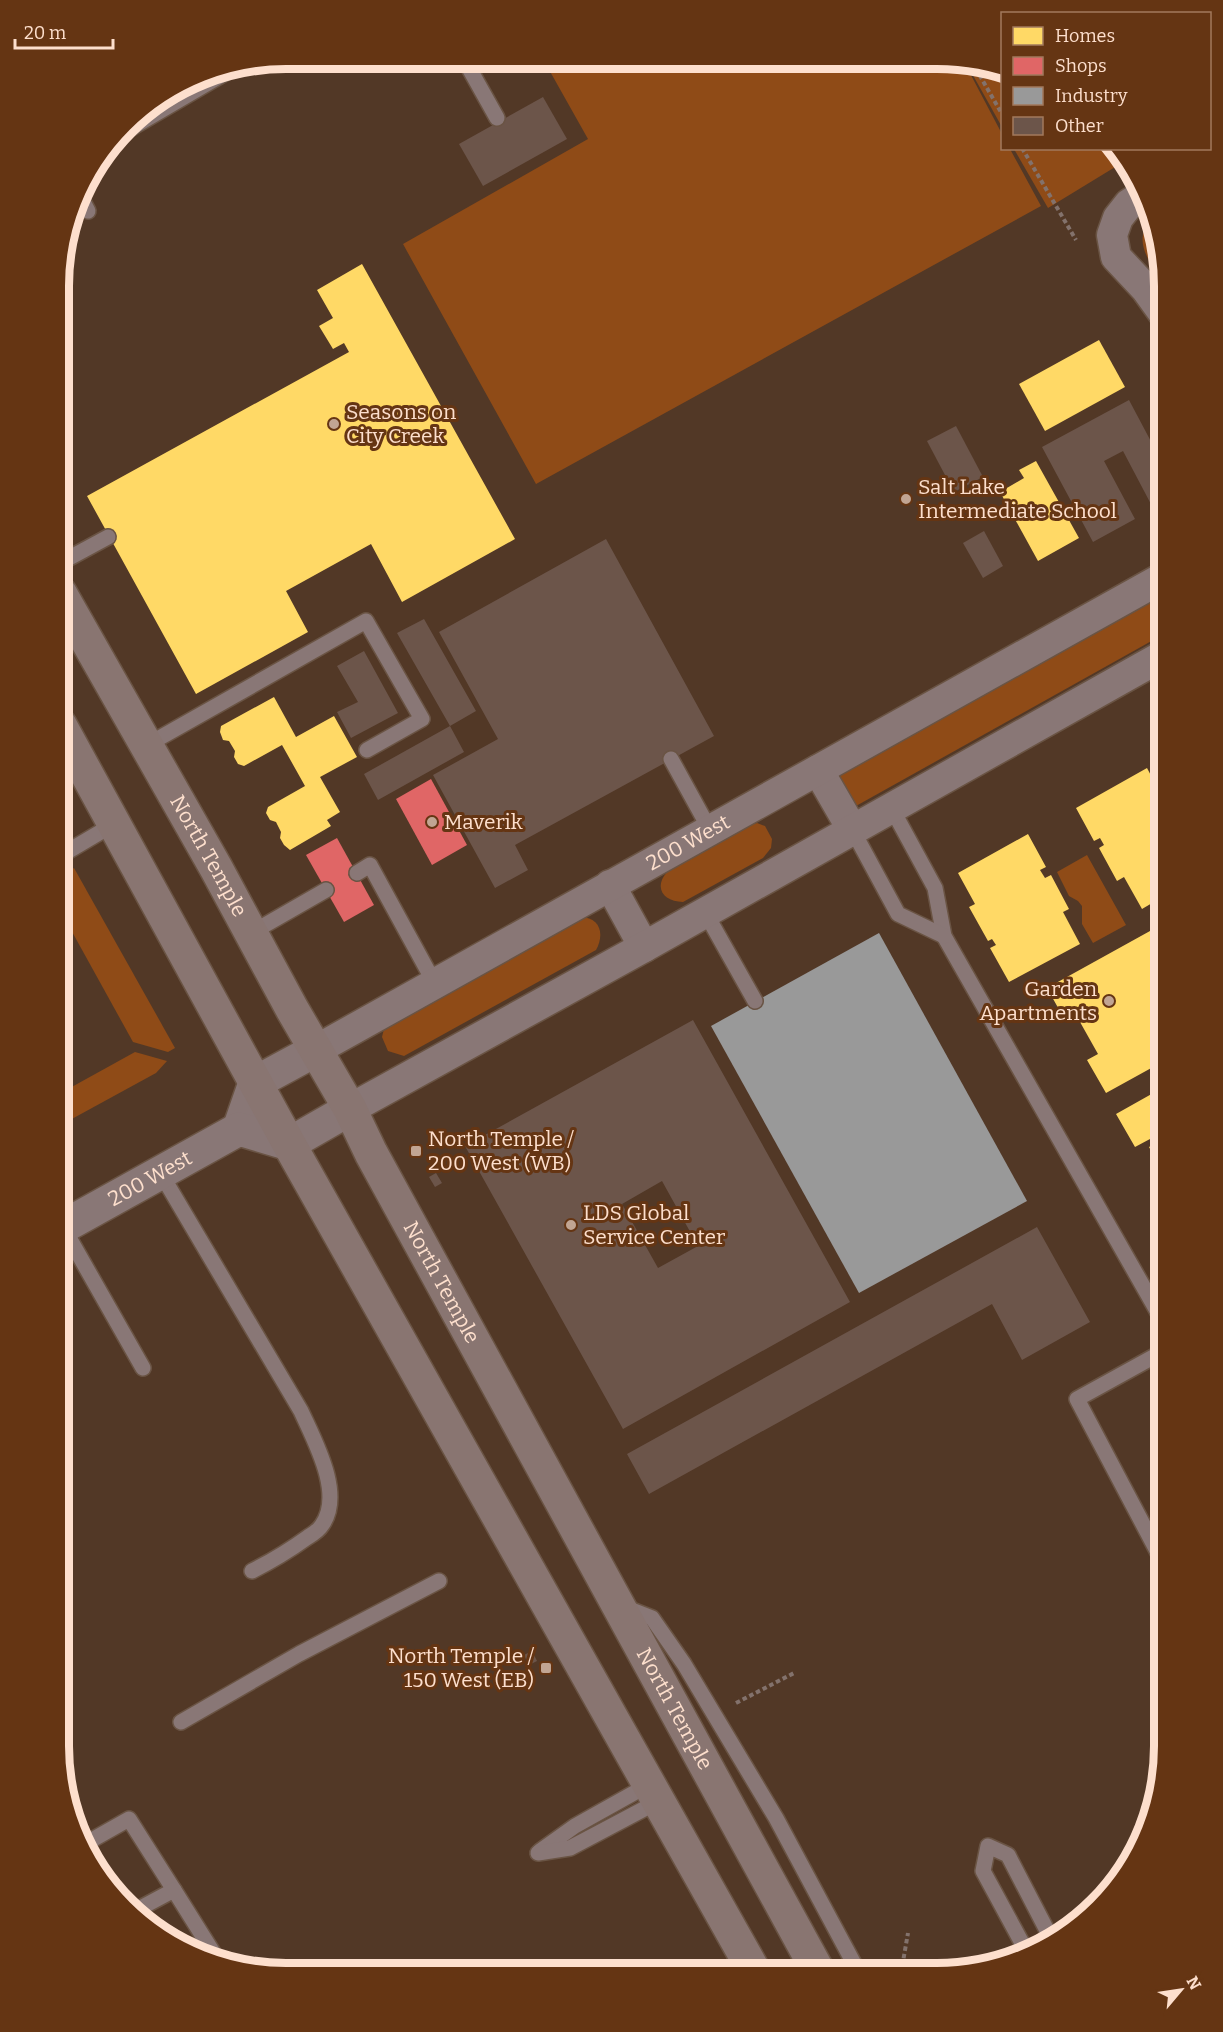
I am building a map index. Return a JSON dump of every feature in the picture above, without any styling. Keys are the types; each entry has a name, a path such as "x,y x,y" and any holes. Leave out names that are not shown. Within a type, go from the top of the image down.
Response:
{"main road":[{"name":"North Temple","path":"69,609 350,1109 371,1153 814,1963"},
{"path":"69,742 255,1083 749,1963"}],"street":[{"path":"1136,200 1118,218 1112,235 1116,257 1154,300"},
{"name":"200 West","path":"255,1083 1154,583"},
{"path":"255,1083 239,1129 289,1143 1154,661"},
{"path":"818,770 852,829"},
{"path":"610,885 644,947"},
{"name":"200 West","path":"69,1224 239,1129"}],"lane":[{"path":"470,69 497,118"},
{"path":"151,116 203,86"},
{"path":"85,205 88,211"},
{"path":"69,558 108,537"},
{"path":"147,745 366,621 422,719 367,750"},
{"path":"670,759 710,830"},
{"path":"891,807 935,888 944,936 1154,1305"},
{"path":"69,851 114,824"},
{"path":"852,829 898,914 944,936"},
{"path":"357,873 370,866 435,984"},
{"path":"251,933 326,890"},
{"path":"705,912 755,1001"},
{"path":"160,1173 300,1411 315,1442 331,1491 329,1511 322,1527 283,1555 252,1572"},
{"path":"69,1242 143,1368"},
{"path":"1154,1357 1077,1399 1154,1545"},
{"path":"181,1722 299,1654 439,1581"},
{"path":"618,1604 652,1618 684,1664 776,1818 854,1963"},
{"path":"654,1792 570,1848 538,1853 575,1826 654,1792"},
{"path":"91,1841 129,1819 211,1949"},
{"path":"1023,1945 983,1871 988,1846 1008,1855 1048,1933"},
{"path":"142,1908 174,1890"}],"path":[{"path":"978,73 1001,112"},
{"path":"1023,150 1076,240"},
{"path":"736,1703 796,1672"},
{"path":"903,1963 908,1933"}],"shaded area":[{"path":"549,69 951,69 969,72 1001,132 1001,150 1011,150 1041,206 536,484 403,244 588,139"},
{"path":"971,72 1001,79 1001,125"},
{"path":"1015,150 1106,150 1117,166 1048,208"},
{"path":"1146,228 1150,244 1153,268 1143,245"},
{"path":"1154,600 1154,640 856,806 834,781 840,775"},
{"path":"757,823 765,826 772,839 771,848 763,858 683,902 666,897 661,889 661,883 667,872"},
{"path":"1087,855 1126,925 1093,943 1082,924 1082,906 1069,896 1057,872"},
{"path":"74,868 175,1048 168,1052 133,1042 69,926 69,871"},
{"path":"580,917 592,920 599,928 600,938 596,950 404,1056 388,1051 382,1037 384,1029"},
{"path":"135,1052 167,1061 156,1073 69,1121 69,1088"}],"building: Homes":[{"name":"Seasons on City Creek","path":"362,264 515,539 402,602 371,544 286,591 308,632 196,694 87,496 349,352 344,343 333,349 319,326 333,318 317,290"},
{"path":"1099,340 1125,387 1045,431 1019,384"},
{"path":"1036,461 1079,538 1038,561 1000,492 1024,478 1019,470"},
{"path":"274,697 296,737 334,716 357,757 320,777 340,812 327,820 331,826 290,850 280,838 281,832 276,822 270,820 266,813 268,807 305,786 282,745 244,766 238,764 234,757 235,751 229,741 223,740 220,732 221,726"},
{"path":"1147,768 1154,781 1154,902 1142,909 1124,877 1117,881 1099,848 1104,845 1100,838 1094,841 1076,808"},
{"path":"1028,834 1046,867 1040,870 1045,878 1051,875 1069,909 1063,912 1080,944 1009,982 990,948 996,945 992,939 988,941 969,907 975,904 958,873"},
{"name":"Garden Apartments","path":"1150,931 1154,938 1154,1067 1106,1093 1087,1060 1098,1054 1080,1022 1084,1020 1081,1014 1066,1022 1047,988"},
{"path":"1154,1093 1154,1156 1149,1147 1153,1145 1150,1139 1135,1147 1116,1114"}],"building: Shops":[{"name":"Maverik","path":"431,779 467,845 432,865 396,799"},
{"path":"337,838 374,905 344,922 306,855"}],"building: Industry":[{"path":"879,933 1027,1201 859,1293 711,1026"}],"building: Other":[{"path":"543,97 567,139 483,186 459,144"},
{"path":"1129,400 1154,447 1154,507 1123,451 1104,461 1135,519 1093,542 1042,447"},
{"path":"956,426 983,477 954,492 927,441"},
{"path":"984,531 1003,566 983,578 963,543"},
{"path":"606,539 714,736 515,845 528,870 495,888 433,775 498,739 439,632"},
{"path":"424,619 476,711 450,726 397,633"},
{"path":"364,651 398,713 351,738 337,712 358,702 337,666"},
{"path":"450,726 464,752 378,800 364,774"},
{"name":"LDS Global Service Center","path":"693,1020 850,1302 623,1429 465,1146","holes":["662,1181 698,1246 658,1268 622,1204"]},
{"path":"436,1173 442,1183 435,1187 429,1177"},
{"path":"1037,1227 1090,1322 1022,1360 992,1304 649,1494 627,1454"},
{"path":"532,1651 537,1661 529,1665 524,1655"}],"place":[{"name":"Seasons on City Creek","path":"334,424"},
{"name":"Salt Lake Intermediate School","path":"906,499"},
{"name":"Maverik","path":"432,822"},
{"name":"Garden Apartments","path":"1109,1001"},
{"name":"North Temple / 200 West (WB)","path":"416,1151"},
{"name":"LDS Global Service Center","path":"571,1225"},
{"name":"North Temple / 150 West (EB)","path":"546,1668"}]}
